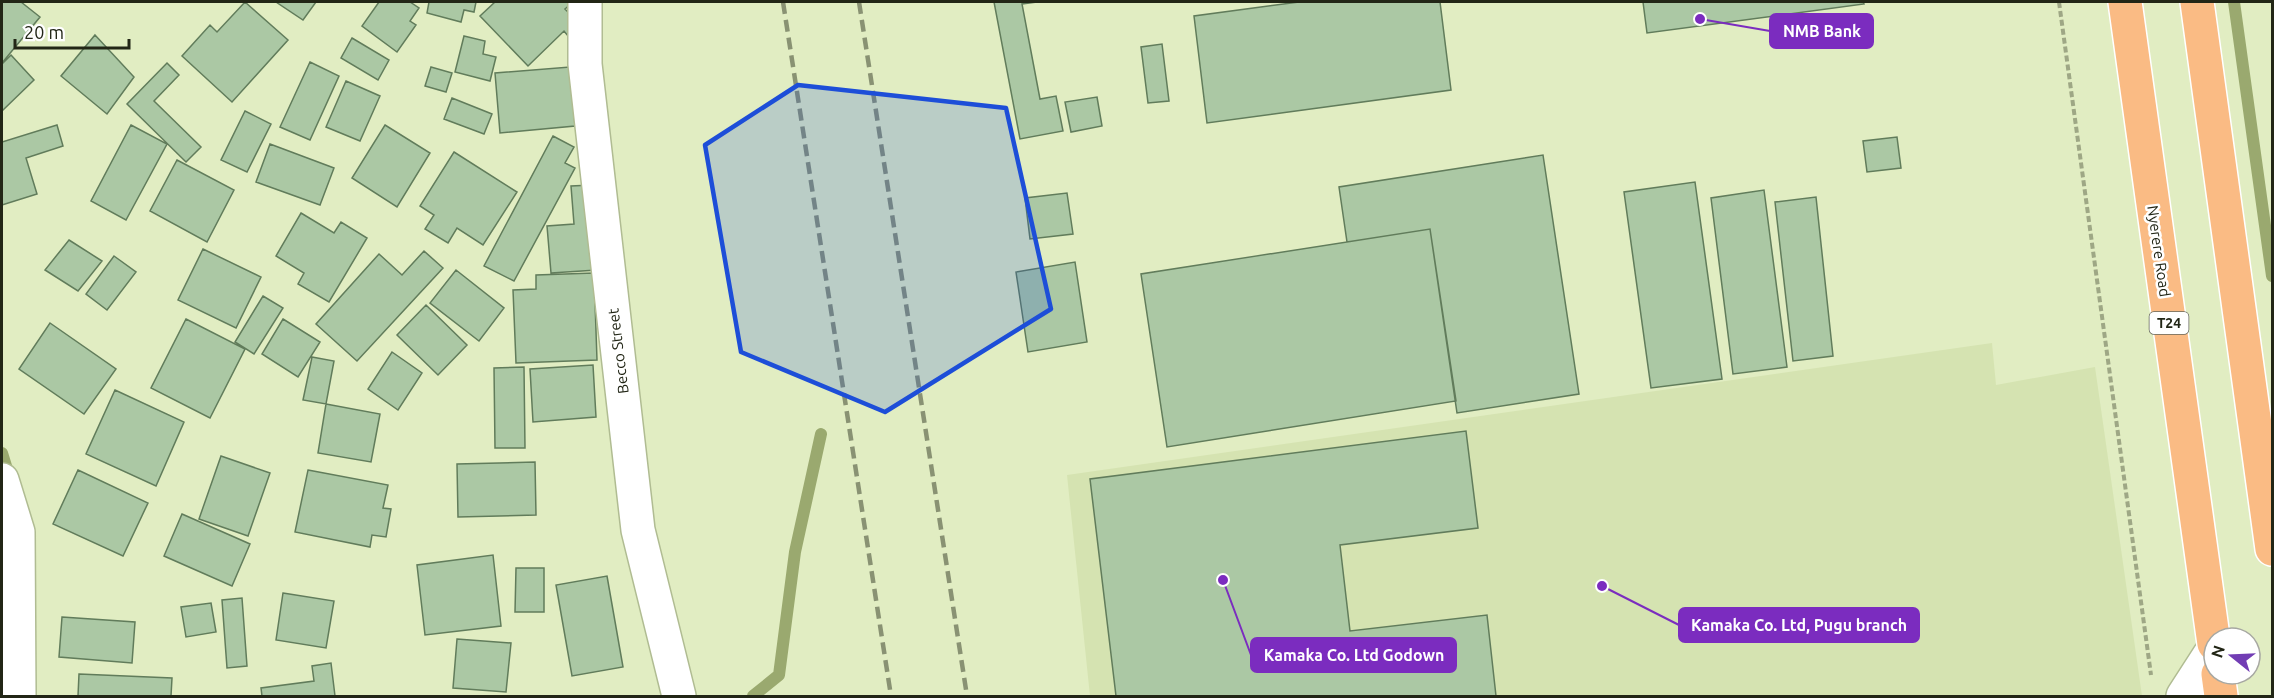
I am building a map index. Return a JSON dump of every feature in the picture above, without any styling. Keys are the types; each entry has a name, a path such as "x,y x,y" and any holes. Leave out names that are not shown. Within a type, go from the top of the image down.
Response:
{"highway":[{"name":"Nyerere Road","path":"2125,2 2211,626"},
{"path":"2198,2 2272,549"}],"street":[{"name":"Becco Street","path":"585,2 585,64 638,530 679,696"},
{"path":"2,480 18,532 19,696"},
{"path":"2183,696 2202,665"}],"path":[{"path":"2059,2 2153,685"}],"highlighted area":[{"path":"798,85 1006,108 1051,309 885,412 741,352 705,145"}],"shaded area":[{"path":"1992,343 1996,385 2095,367 2142,696 1090,696 1067,475"}],"building":[{"path":"2,2 21,2 40,17 2,63"},
{"path":"245,2 288,40 232,102 182,56 210,25 217,32"},
{"path":"276,2 316,2 303,20"},
{"path":"379,2 410,2 419,8 410,21 416,25 397,52 362,26"},
{"path":"429,2 476,2 474,12 464,10 461,22 427,13"},
{"path":"495,2 573,2 565,9 580,24 568,36 564,31 528,66 480,16"},
{"path":"994,2 1037,2 1022,4 1040,99 1056,96 1063,131 1020,139"},
{"path":"1299,2 1440,2 1451,90 1207,123 1194,16"},
{"path":"1643,2 1863,2 1864,4 1647,33"},
{"path":"95,35 134,77 107,114 61,76"},
{"path":"464,36 485,41 483,54 496,57 490,81 455,72"},
{"path":"352,38 389,60 378,80 341,58"},
{"path":"1162,44 1169,101 1148,103 1141,47"},
{"path":"11,55 34,80 2,111 2,64"},
{"path":"310,62 339,76 310,140 280,127"},
{"path":"167,63 179,75 154,101 201,147 186,162 127,104"},
{"path":"431,67 452,73 446,92 425,86"},
{"path":"570,67 575,126 500,133 495,73"},
{"path":"346,81 380,96 360,141 326,127"},
{"path":"1097,97 1102,126 1071,132 1065,102"},
{"path":"452,98 492,114 484,134 444,119"},
{"path":"245,111 271,124 247,172 221,160"},
{"path":"57,125 63,146 26,158 37,194 2,205 2,142"},
{"path":"131,125 167,144 126,220 91,201"},
{"path":"385,125 430,153 397,207 352,178"},
{"path":"553,136 574,147 565,163 575,168 514,281 484,266"},
{"path":"1897,137 1901,168 1867,172 1863,141"},
{"path":"270,144 334,168 320,205 256,182"},
{"path":"454,152 517,192 483,245 457,228 448,243 425,229 434,215 420,206"},
{"path":"1543,155 1579,394 1457,413 1430,229 1347,242 1339,187"},
{"path":"177,160 234,190 207,242 150,211"},
{"path":"1695,182 1722,379 1651,388 1624,192"},
{"path":"592,185 597,270 551,273 547,226 574,224 571,186"},
{"path":"1764,190 1787,367 1733,374 1711,198"},
{"path":"1067,193 1073,234 1030,239 1025,198"},
{"path":"1816,197 1833,356 1793,361 1775,202"},
{"path":"301,213 334,233 341,222 367,238 329,302 298,284 304,273 276,256"},
{"path":"1430,229 1456,401 1167,447 1141,274"},
{"path":"69,240 102,261 78,291 45,270"},
{"path":"203,249 261,277 236,328 178,300"},
{"path":"424,251 443,268 357,361 316,324 379,254 402,275"},
{"path":"114,256 136,272 107,310 86,294"},
{"path":"1075,262 1087,342 1028,352 1016,272"},
{"path":"456,270 504,308 479,341 430,303"},
{"path":"594,273 597,360 516,363 513,290 536,289 536,275"},
{"path":"263,296 283,308 254,354 235,342"},
{"path":"426,305 467,345 438,375 397,335"},
{"path":"186,319 245,349 210,418 151,388"},
{"path":"283,319 320,342 298,377 262,354"},
{"path":"50,323 116,369 84,414 19,369"},
{"path":"392,352 422,373 398,410 368,389"},
{"path":"312,357 334,361 326,404 303,400"},
{"path":"593,365 596,417 533,422 530,369"},
{"path":"524,367 525,448 495,448 494,368"},
{"path":"115,390 184,422 156,486 86,454"},
{"path":"326,404 380,414 371,462 318,453"},
{"path":"1466,431 1478,528 1340,545 1350,631 1487,615 1496,696 1116,696 1090,479"},
{"path":"221,456 270,473 248,536 199,519"},
{"path":"535,462 536,515 458,517 457,464"},
{"path":"78,470 148,503 123,556 53,524"},
{"path":"308,470 388,485 383,508 391,509 386,537 372,535 370,547 295,532"},
{"path":"182,514 250,544 232,586 164,556"},
{"path":"493,555 501,626 425,635 417,565"},
{"path":"516,568 544,568 544,612 515,612"},
{"path":"607,576 623,667 572,676 556,585"},
{"path":"283,593 334,601 326,648 276,640"},
{"path":"242,598 247,666 227,668 222,600"},
{"path":"211,603 216,632 186,637 181,607"},
{"path":"62,617 135,622 132,663 59,657"},
{"path":"457,639 511,643 506,692 453,688"},
{"path":"331,663 335,696 262,696 261,688 314,681 312,666"},
{"path":"79,674 172,678 171,696 78,696"}],"waterway":[{"path":"2234,2 2272,276"},
{"path":"753,696 779,675 795,552 821,434"},
{"path":"2,453 10,479"}],"railway":[{"path":"783,2 891,696"},
{"path":"859,2 967,696"}],"place":[{"name":"NMB Bank","path":"1700,19"},
{"name":"Kamaka Co. Ltd Godown","path":"1223,580"},
{"name":"Kamaka Co. Ltd, Pugu branch","path":"1602,586"}]}
